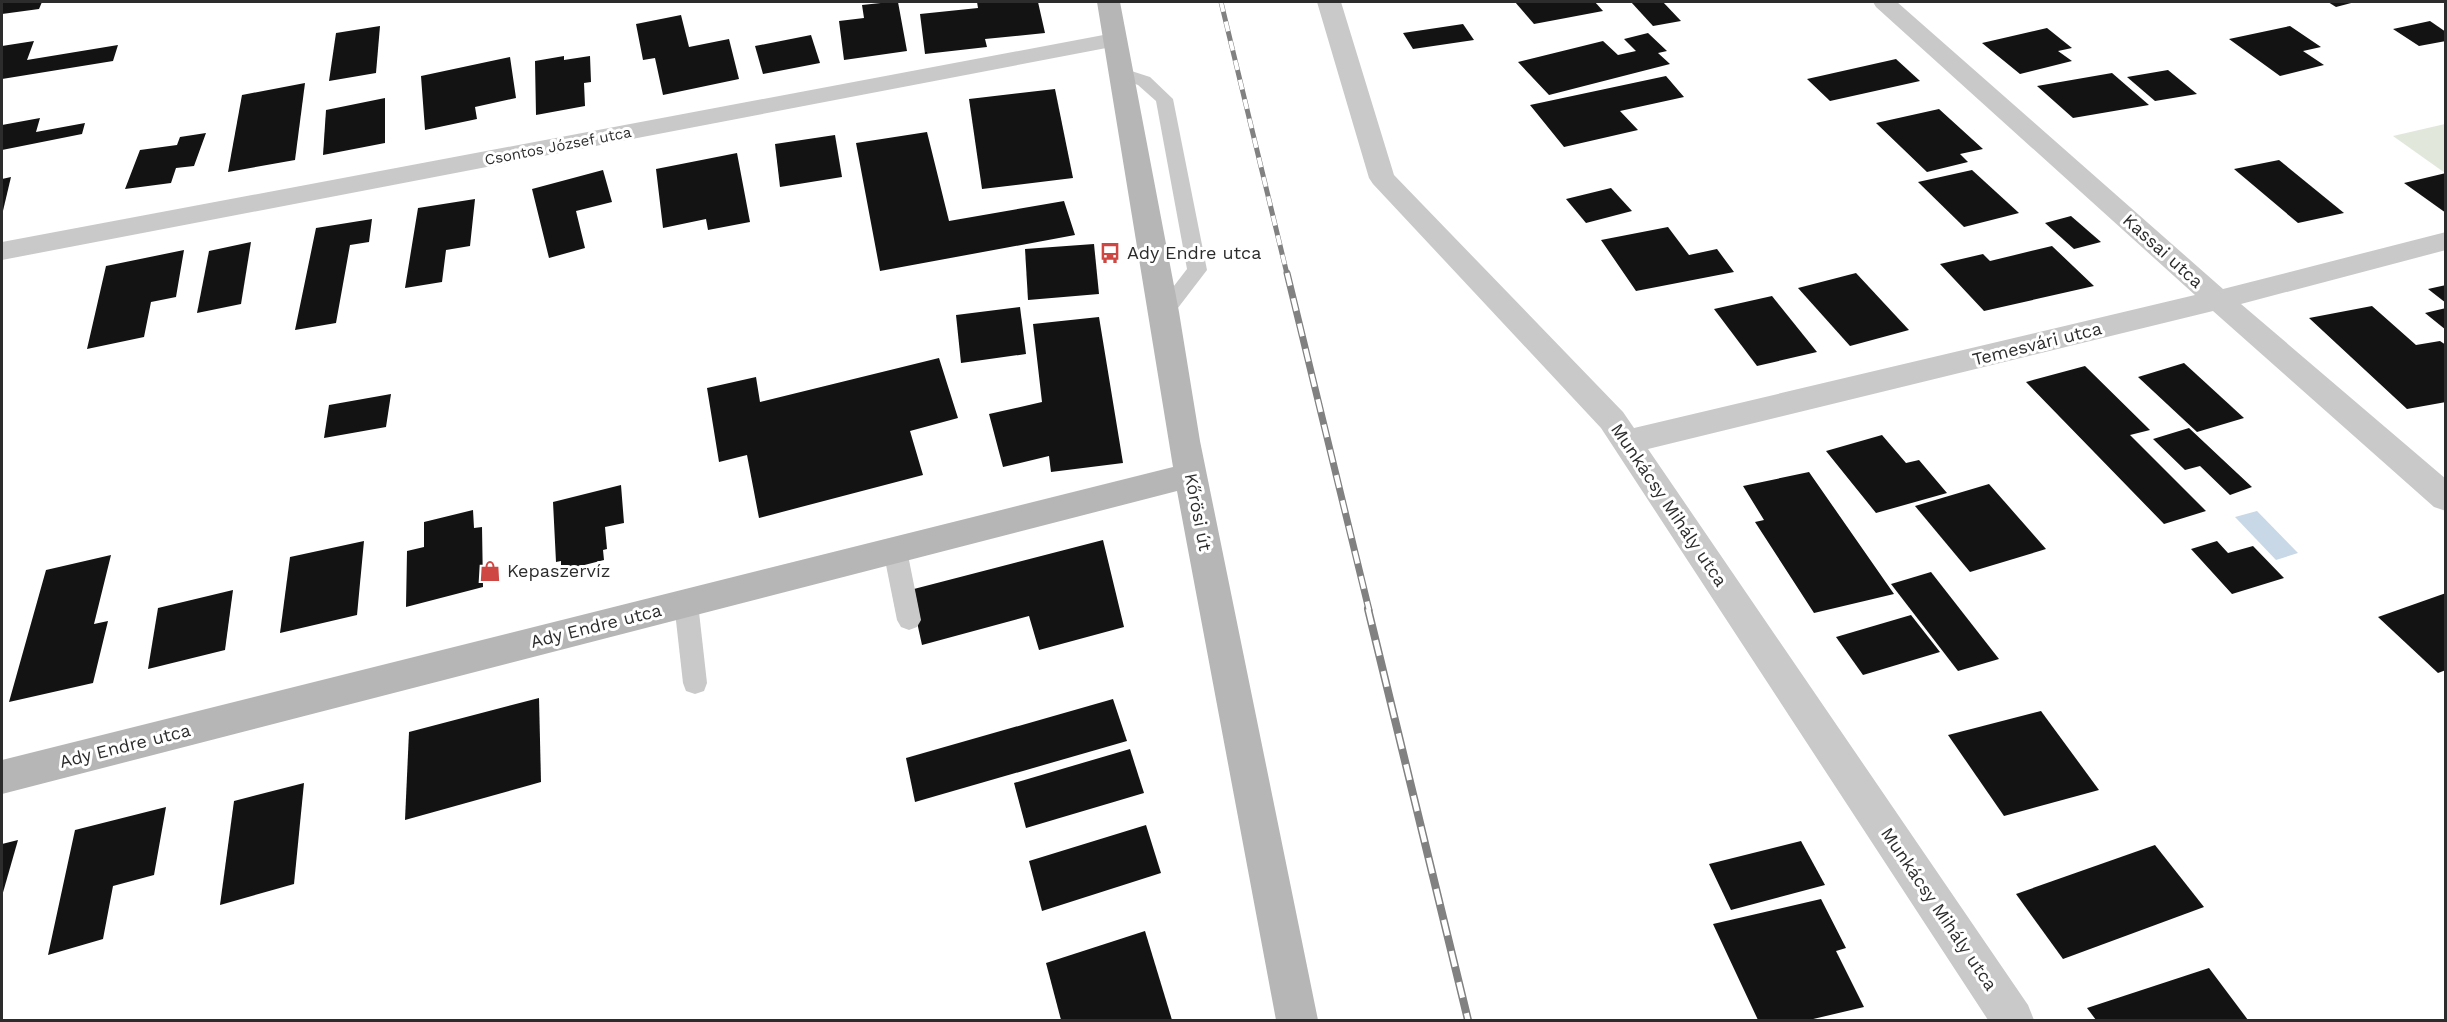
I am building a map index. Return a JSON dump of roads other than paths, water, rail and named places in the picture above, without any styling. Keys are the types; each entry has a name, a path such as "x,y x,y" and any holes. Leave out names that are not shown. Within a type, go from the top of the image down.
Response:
{"main road":[{"name":"Kőrösi út","path":"1108,2 1191,475 1297,1020"},
{"name":"Ady Endre utca","path":"2,777 1191,475"}],"street":[{"name":"Munkácsy Mihály utca","path":"1329,2 1382,178 1612,420 2013,1020"},
{"name":"Kassai utca","path":"1884,2 2218,300 2445,498"},
{"name":"Csontos József utca","path":"2,251 1114,40"},
{"name":"Temesvári utca","path":"1627,442 2218,300 2445,241"}],"lane":[{"path":"1119,72 1144,81 1164,99 1197,270 1164,312"},
{"path":"895,550 909,620"},
{"path":"686,603 695,683"}],"water":[{"path":"2257,511 2298,553 2276,560 2235,517"}],"railway":[{"path":"1221,2 1287,274"},
{"path":"1287,273 1369,610"},
{"path":"1368,609 1468,1020"}],"place":[{"name":"Ady Endre utca","path":"1110,253"},
{"name":"Kepaszervíz","path":"490,571"}]}
